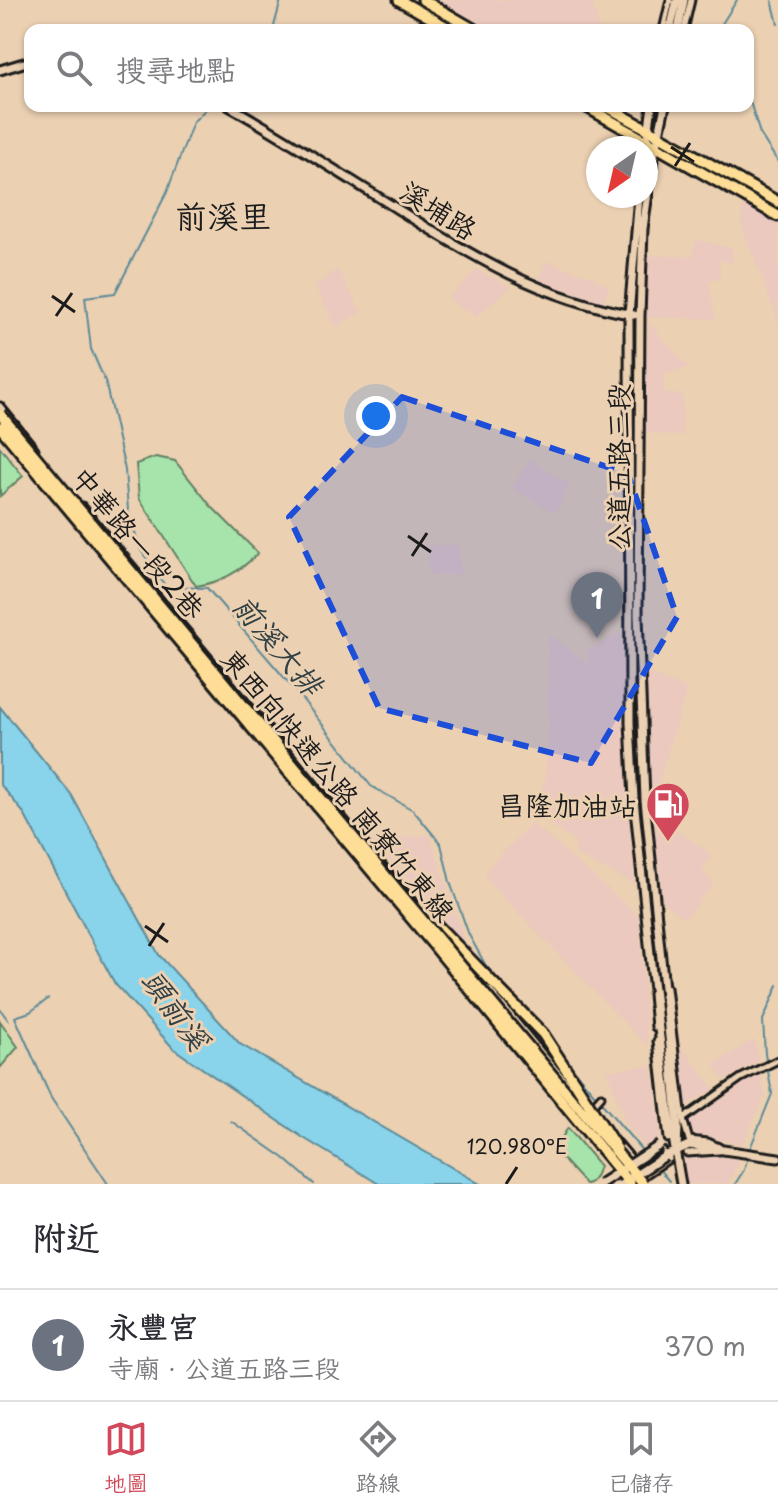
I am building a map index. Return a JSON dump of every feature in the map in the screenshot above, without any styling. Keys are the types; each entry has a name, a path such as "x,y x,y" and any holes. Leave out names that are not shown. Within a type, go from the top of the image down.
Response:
{"main road":[{"path":"399,0 441,24"},
{"path":"423,0 465,24"},
{"path":"596,112 640,136"},
{"path":"613,112 642,136"},
{"path":"658,142 778,202"},
{"path":"658,142 778,216"},
{"name":"東西向快速公路 南寮竹東線","path":"0,414 377,862 574,1104 644,1179"},
{"name":"東西向快速公路 南寮竹東線","path":"0,427 630,1184"},
{"path":"419,907 543,1034 613,1139 619,1153"}],"street":[{"path":"664,24 670,0"},
{"path":"671,24 677,0"},
{"path":"679,24 684,0"},
{"path":"685,24 691,0"},
{"path":"0,70 24,63"},
{"name":"溪埔路","path":"239,112 479,260 523,282 567,298 640,316"},
{"path":"648,136 651,112"},
{"name":"公道五路三段","path":"658,142 664,112"},
{"name":"公道五路三段","path":"638,208 629,315 630,723 634,799 652,973 671,1126 677,1148"},
{"name":"公道五路三段","path":"646,208 640,316 640,701 645,800 678,1126 677,1148"},
{"name":"中華路一段2巷","path":"0,406 419,907 421,918"},
{"path":"641,867 652,866"},
{"name":"中華路一段2巷","path":"401,886 404,898 473,982 490,990 498,999 631,1158 644,1179"},
{"name":"公道五路三段","path":"652,973 665,1150"},
{"name":"公道五路三段","path":"663,974 670,1000 683,1119 689,1140 708,1142 724,1149"},
{"path":"683,1119 756,1069 778,1060"},
{"name":"中華路一段2巷","path":"577,1095 593,1105 600,1122"},
{"path":"593,1105 601,1096"},
{"path":"600,1184 665,1150 689,1145 778,1158"},
{"path":"677,1148 681,1184"},
{"path":"687,1153 724,1149"},
{"path":"638,1167 665,1150"},
{"path":"644,1179 660,1164 665,1150"},
{"path":"622,1184 665,1150"}],"highlighted area":[{"path":"402,397 628,474 677,617 591,763 379,708 289,517"}],"shaded area":[{"path":"433,0 591,0 597,24 475,24"},
{"path":"743,203 778,223 778,321 741,224"},
{"path":"696,240 732,248 732,262 719,261 720,280 709,280 715,319 644,317 646,255 692,257"},
{"path":"545,261 593,277 609,287 604,303 538,281"},
{"path":"338,269 361,312 336,327 315,286"},
{"path":"476,269 511,287 476,317 448,299"},
{"path":"648,322 689,368 663,375 665,393 683,395 682,436 643,432"},
{"path":"530,460 569,485 556,513 512,488"},
{"path":"458,544 461,574 429,575 428,546"},
{"path":"621,633 634,883 575,855 577,844 535,812 545,779 549,729 548,634 590,665 587,651"},
{"path":"642,671 687,689 652,803"},
{"path":"651,813 712,855 702,871 714,883 685,919 659,899"},
{"path":"532,823 639,916 648,1047 487,880 486,870"},
{"path":"430,835 466,946 372,840"},
{"path":"754,1039 759,1061 723,1080 714,1064"},
{"path":"679,1044 714,1089 685,1106"},
{"path":"652,1065 661,1137 644,1146 627,1126 607,1071"},
{"path":"760,1073 765,1096 742,1144 694,1135 686,1119"},
{"path":"714,1156 741,1159 727,1184 685,1184 683,1162 686,1158"}],"green space":[{"path":"0,447 23,476 0,496"},
{"path":"156,457 175,461 211,506 258,553 229,575 196,586 139,498 136,464"},
{"path":"0,1021 18,1047 0,1068"},
{"path":"568,1128 600,1166 588,1184 554,1150"}],"water":[{"name":"頭前溪","path":"0,707 71,794 159,955 240,1044 480,1184 379,1184 302,1137 174,1049 115,984 23,812 0,784"}],"waterway":[{"name":"前溪大排","path":"275,24 281,0"},
{"path":"722,24 737,0"},
{"path":"772,0 778,24"},
{"name":"前溪大排","path":"203,112 193,122 167,192 115,293 85,297 91,349 105,381 125,470 128,510 140,549 166,587 207,588 295,690 371,786 413,810 441,844 450,882 469,935 485,964 505,989"},
{"path":"753,112 760,134 778,162"},
{"path":"749,1151 772,1094 763,1020 778,985"},
{"path":"48,999 30,1012 15,1017 51,1098 108,1184"},
{"path":"0,1009 8,1020"},
{"name":"前溪大排","path":"566,1061 645,1154"},
{"path":"231,1121 284,1158 314,1184"},
{"path":"735,1184 748,1157"},
{"name":"前溪大排","path":"657,1167 669,1181"}],"tunnel":[{"path":"663,1151 689,1140"}],"place":[{"name":"永豐宮","path":"597,638"},
{"name":"昌隆加油站","path":"668,843"}],"district":[{"name":"前溪里","path":"223,215"}]}
